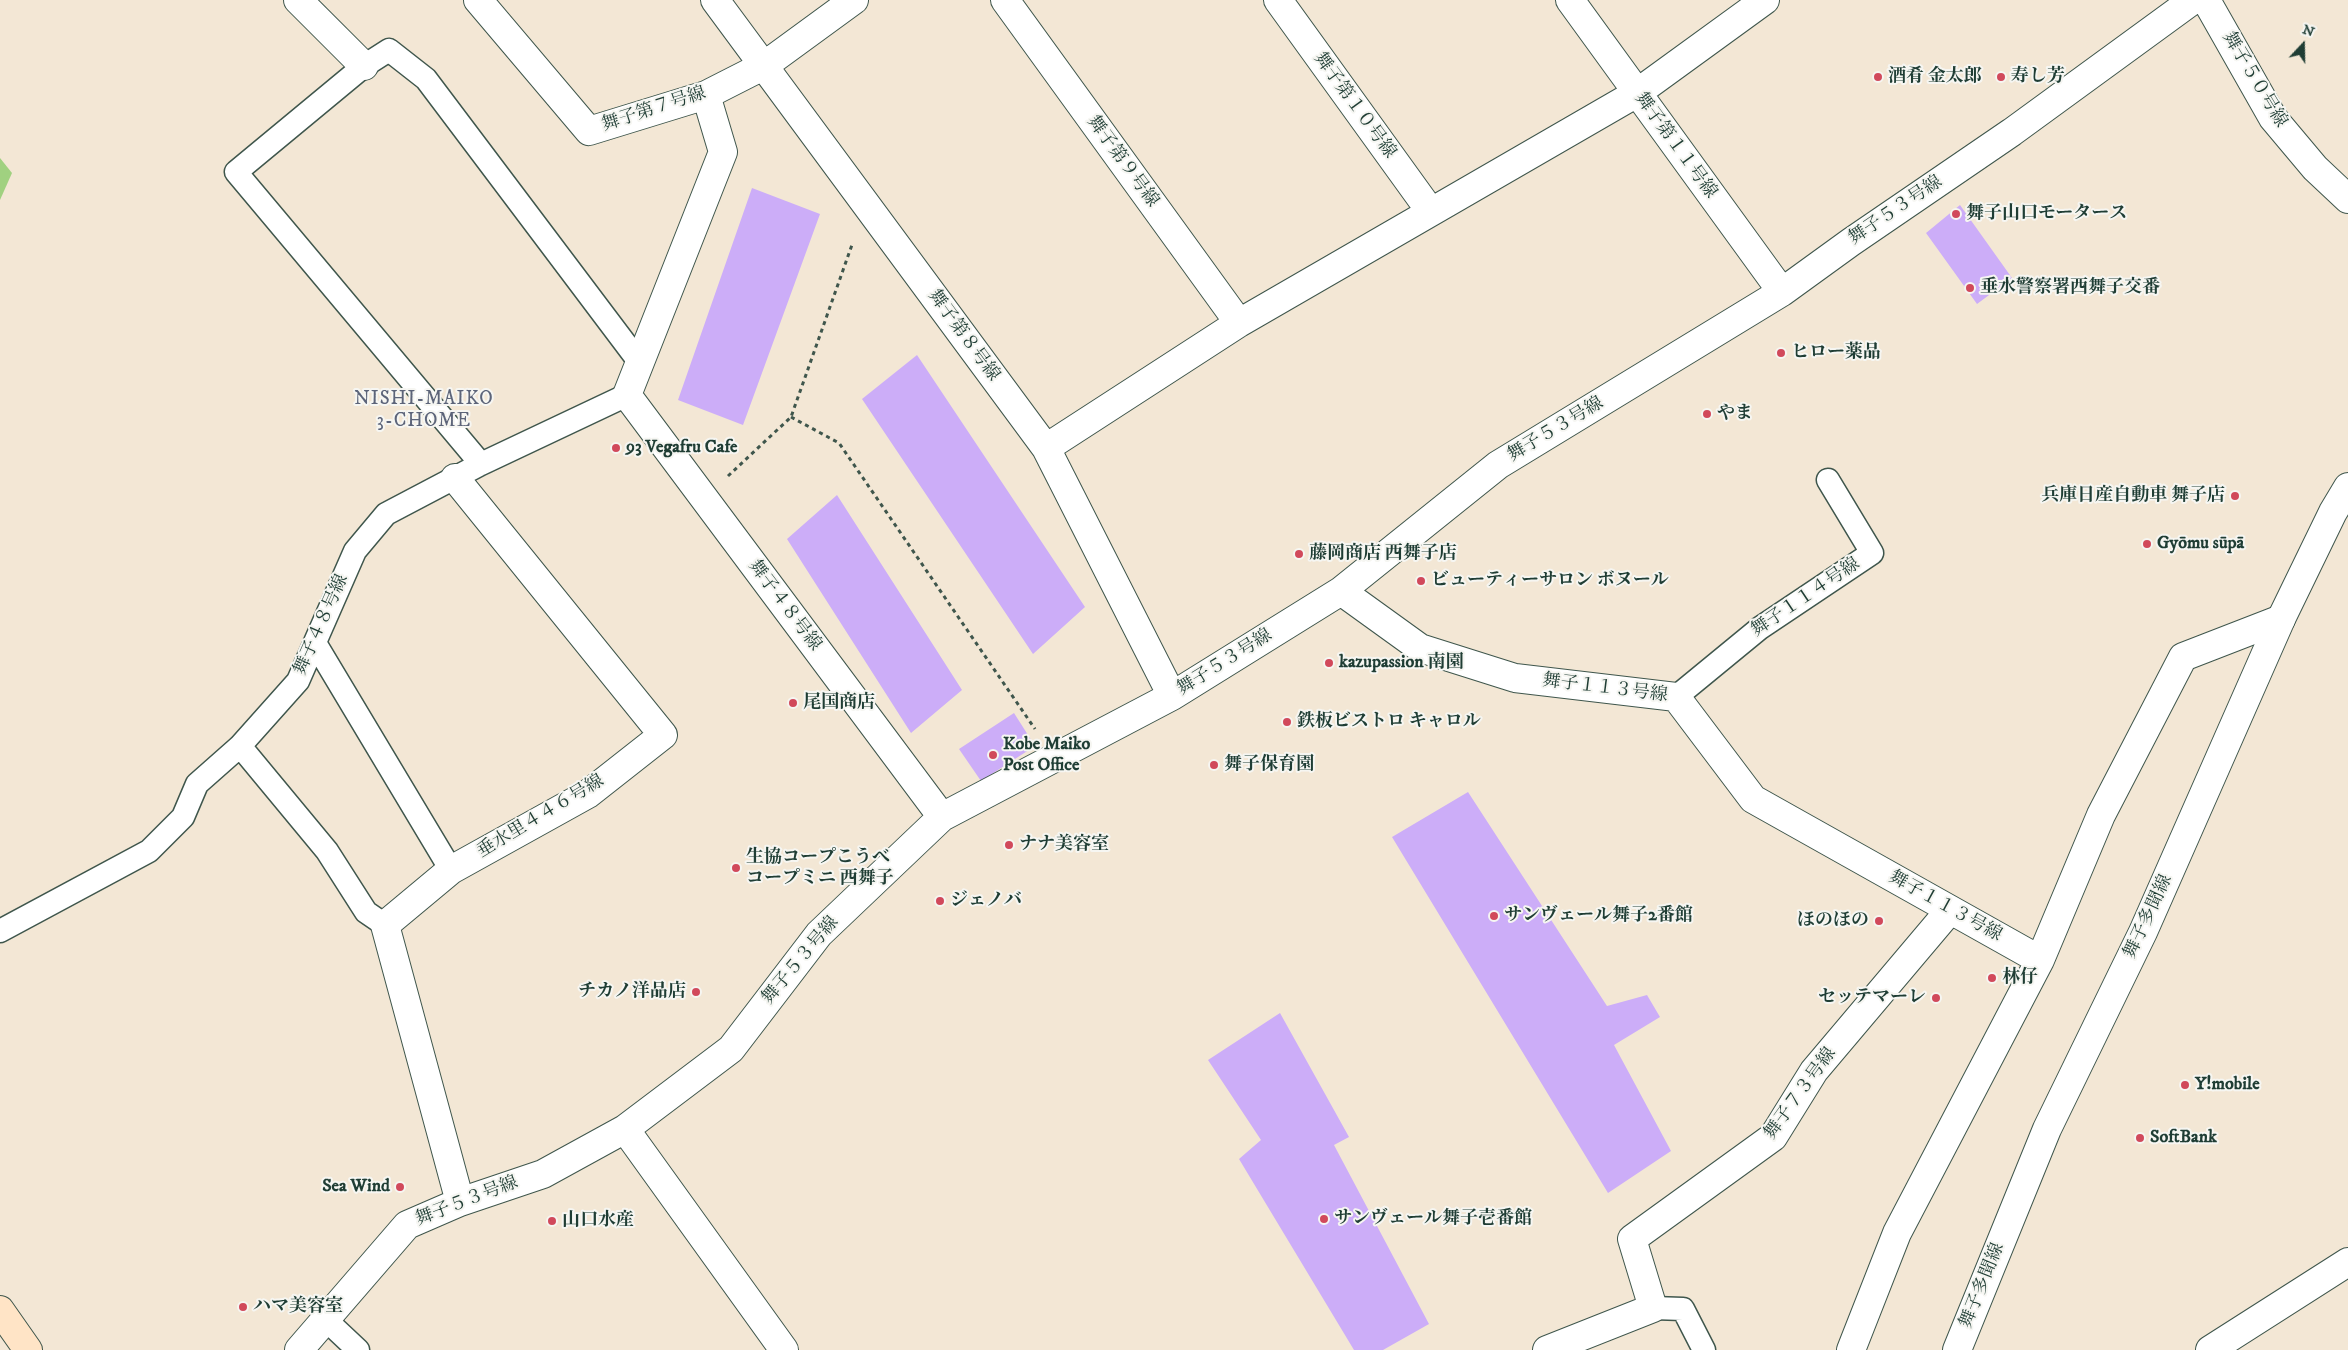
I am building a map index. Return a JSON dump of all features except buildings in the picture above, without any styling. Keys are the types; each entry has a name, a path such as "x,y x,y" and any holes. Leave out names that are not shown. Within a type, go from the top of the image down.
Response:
{"main road":[{"path":"0,1310 28,1350"}],"street":[{"path":"298,0 364,66"},
{"name":"舞子第７号線","path":"478,0 589,131 706,94 765,65 854,0"},
{"name":"舞子第８号線","path":"715,0 765,65 1046,448 1172,696"},
{"name":"舞子第９号線","path":"1005,0 1239,323"},
{"name":"舞子第１０号線","path":"1278,0 1431,212"},
{"name":"舞子第１１号線","path":"1570,0 1782,292"},
{"path":"1046,448 1239,323 1637,94 1765,0"},
{"name":"舞子５３号線","path":"299,1350 407,1225 460,1202 543,1174 625,1130 731,1049 819,934 942,817 1172,696 1341,592 1498,465 1782,292 1851,242 2012,132 2193,0"},
{"name":"舞子５０号線","path":"2206,0 2273,118 2315,168 2348,199"},
{"path":"627,395 723,152 706,94"},
{"name":"舞子４８号線","path":"627,395 942,817"},
{"name":"垂水里４４６号線","path":"385,925 451,870 588,794 662,735 455,478"},
{"name":"舞子多聞線","path":"1957,1350 2047,1129 2143,932 2281,619 2333,512 2348,487"},
{"name":"舞子１１３号線","path":"1341,592 1420,648 1515,678 1676,696 1753,800 2040,960"},
{"path":"1851,1350 1898,1233 2040,960 2101,815 2183,657 2281,619"},
{"name":"舞子７３号線","path":"1653,1308 1632,1239 1773,1137 1814,1071 1950,910"},
{"path":"385,925 460,1202"},
{"path":"625,1130 784,1350"},
{"path":"2210,1350 2348,1262"},
{"path":"1547,1350 1653,1308"}],"lane":[{"path":"481,464 236,172 364,66 389,50 426,79 640,363"},
{"name":"舞子４８号線","path":"0,931 149,851 183,817 197,784 240,746 298,681 355,552 386,514 481,464 627,395"},
{"name":"舞子１１４号線","path":"1676,696 1760,628 1872,553 1828,480"},
{"path":"315,643 451,870"},
{"path":"240,746 327,851 366,912 385,925"},
{"path":"1653,1308 1683,1309 1704,1350"},
{"path":"325,1320 358,1350"}],"path":[{"path":"704,499 791,417 866,204"},
{"path":"791,417 839,443 1055,758"}],"green space":[{"path":"0,158 12,173 0,200"}],"place":[{"name":"酒肴 金太郎","path":"1878,77"},
{"name":"寿し芳","path":"2001,77"},
{"name":"舞子山口モータース","path":"1956,214"},
{"name":"垂水警察署西舞子交番","path":"1970,288"},
{"name":"ヒロー薬品","path":"1781,353"},
{"name":"やま","path":"1707,414"},
{"name":"93 Vegafru Cafe","path":"616,448"},
{"name":"兵庫日産自動車 舞子店","path":"2235,496"},
{"name":"Gyōmu sūpā","path":"2147,544"},
{"name":"藤岡商店 西舞子店","path":"1299,554"},
{"name":"ビューティーサロン ボヌール","path":"1421,581"},
{"name":"kazupassion 南園","path":"1329,663"},
{"name":"尾国商店","path":"793,703"},
{"name":"鉄板ビストロ キャロル","path":"1287,722"},
{"name":"Kobe Maiko Post Office","path":"993,755"},
{"name":"舞子保育園","path":"1214,765"},
{"name":"ナナ美容室","path":"1009,845"},
{"name":"生協コープこうべ コープミニ 西舞子","path":"736,868"},
{"name":"ジェノバ","path":"940,901"},
{"name":"サンヴェール舞子2番館","path":"1494,916"},
{"name":"ほのほの","path":"1879,921"},
{"name":"林仔","path":"1992,978"},
{"name":"チカノ洋品店","path":"696,992"},
{"name":"セッテマーレ","path":"1936,998"},
{"name":"Y!mobile","path":"2185,1085"},
{"name":"SoftBank","path":"2140,1138"},
{"name":"Sea Wind","path":"400,1187"},
{"name":"サンヴェール舞子壱番館","path":"1324,1219"},
{"name":"山口水産","path":"552,1221"},
{"name":"ハマ美容室","path":"243,1307"}],"district":[{"name":"NISHI-MAIKO 3-CHOME","path":"424,411"}]}
